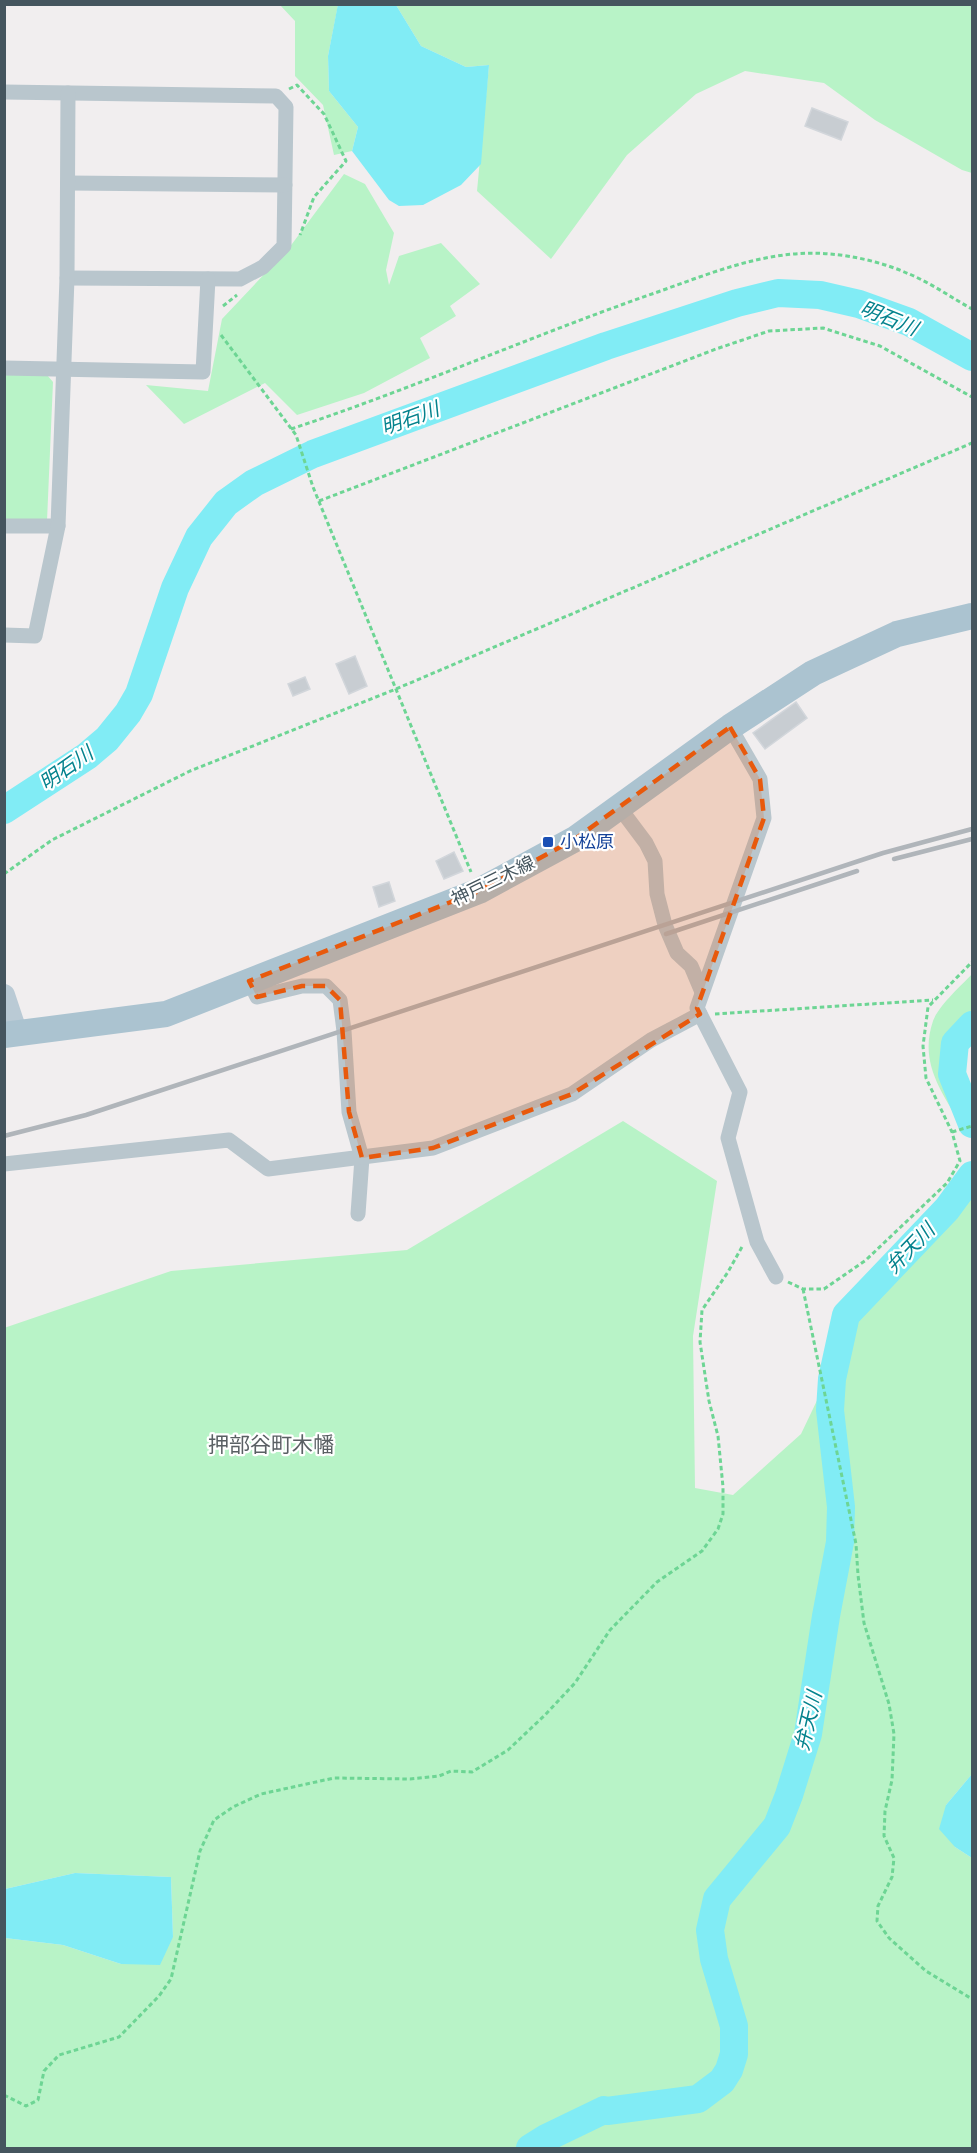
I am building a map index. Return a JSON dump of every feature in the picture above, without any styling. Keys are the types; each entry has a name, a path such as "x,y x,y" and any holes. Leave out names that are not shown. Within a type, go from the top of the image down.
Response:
{"main road":[{"name":"神戸三木線","path":"11,1035 166,1014 479,891 575,839 730,727 813,673 897,634 972,616"}],"street":[{"path":"4,92 276,96 286,107 284,246 263,267 240,279 68,278"},
{"path":"4,635 35,636 58,526 68,278 68,93"},
{"path":"68,183 285,185"},
{"path":"4,368 203,372 208,279"},
{"path":"4,526 58,526"},
{"path":"730,727 760,779 764,818 697,1008 740,1092 728,1138 757,1242 776,1277"},
{"path":"619,807 646,843 655,861 657,894 664,925 676,953 691,966 702,992"},
{"path":"249,981 257,997 302,986 326,986 340,1000 350,1112 362,1158 358,1214"},
{"path":"4,995 11,1035"},
{"path":"4,1164 229,1140 268,1169 433,1148 572,1094 651,1040 700,1014"}],"path":[{"path":"291,429 359,407 612,308 733,266 791,253 830,254 868,261 909,274 972,309"},
{"path":"319,501 716,349 770,331 823,328 880,346 972,397"},
{"path":"268,398 296,435 313,487 479,891"},
{"path":"4,874 52,840 190,771 396,688 972,443"},
{"path":"776,1277 803,1289 824,1289 866,1260 947,1183 960,1161 952,1132 926,1078 922,1046 928,1007 972,962"},
{"path":"700,1014 935,1000"},
{"path":"952,1132 972,1126"},
{"path":"4,2095 26,2106 38,2100 44,2071 58,2055 118,2037 159,1996 171,1979 200,1851 214,1820 261,1794 334,1779 410,1779 439,1776 452,1771 472,1772 508,1750 545,1715 575,1683 610,1630 657,1582 702,1551 718,1529 723,1514 723,1487 718,1436 709,1401 700,1342 702,1310 754,1230"},
{"path":"803,1289 856,1544 864,1623 889,1704 894,1734 892,1780 885,1811 884,1836 894,1858 892,1877 878,1906 877,1922 889,1938 926,1971 972,1999"}],"highlighted area":[{"path":"730,727 760,779 764,818 697,1008 700,1014 572,1094 433,1148 362,1158 349,1112 340,1000 326,986 302,986 257,997 249,981 479,891 575,839"}],"green space":[{"path":"280,5 338,5 328,56 329,91 358,127 352,151 334,155 323,105 295,76 295,21"},
{"path":"396,5 972,5 972,173 962,170 875,120 824,83 745,71 696,94 627,155 551,259 477,191 489,65 466,67 421,46"},
{"path":"344,174 365,184 394,233 386,270 389,285 399,256 441,243 480,284 450,306 456,316 420,338 430,358 364,393 297,415 265,383 184,424 146,385 208,391 222,319 289,248"},
{"path":"5,374 47,375 53,382 47,521 5,519"},
{"path":"972,974 972,1011 948,1051 946,1076 968,1120 961,1125 934,1076 930,1063 929,1036 933,1021 940,1009"},
{"path":"623,1121 717,1181 693,1336 695,1488 733,1495 801,1434 874,1281 972,1170 972,1774 946,1805 955,1847 972,1858 972,2148 5,2148 5,1938 63,1945 121,1964 173,1937 171,1877 75,1873 5,1889 4,1328 171,1271 407,1250"}],"water":[{"path":"338,4 396,5 421,46 466,67 489,65 481,164 461,185 423,205 399,206 389,200 352,151 358,127 329,91 328,56"},
{"path":"972,1774 972,1858 955,1847 939,1829 946,1805"},
{"path":"75,1873 171,1877 173,1937 160,1965 121,1964 63,1945 5,1938 5,1889"}],"building":[{"path":"812,108 848,122 841,140 805,126"},
{"path":"355,656 367,686 349,694 336,664"},
{"path":"305,677 310,689 293,696 288,684"},
{"path":"796,702 807,718 765,749 753,733"},
{"path":"454,852 463,871 444,879 436,861"},
{"path":"389,882 395,901 379,907 373,887"}],"waterway":[{"name":"明石川","path":"4,810 87,756 107,739 128,713 139,694 175,588 199,537 226,503 254,483 313,454 606,346 737,303 778,293 820,295 859,304 909,322 972,357"},
{"name":"弁天川","path":"972,1025 955,1043 952,1074 972,1124"},
{"name":"弁天川","path":"530,2148 604,2110 698,2099 722,2081 729,2070 734,2054 734,2026 714,1959 710,1930 717,1899 777,1826 808,1734 840,1542 841,1507 830,1410 832,1379 846,1315 947,1209 972,1175"}],"railway":[{"path":"4,1136 86,1115 883,853 972,829"},
{"path":"894,859 972,839"},
{"path":"666,934 857,871"}],"place":[{"name":"小松原","path":"548,842"}],"district":[{"name":"押部谷町木幡","path":"271,1445"}]}
